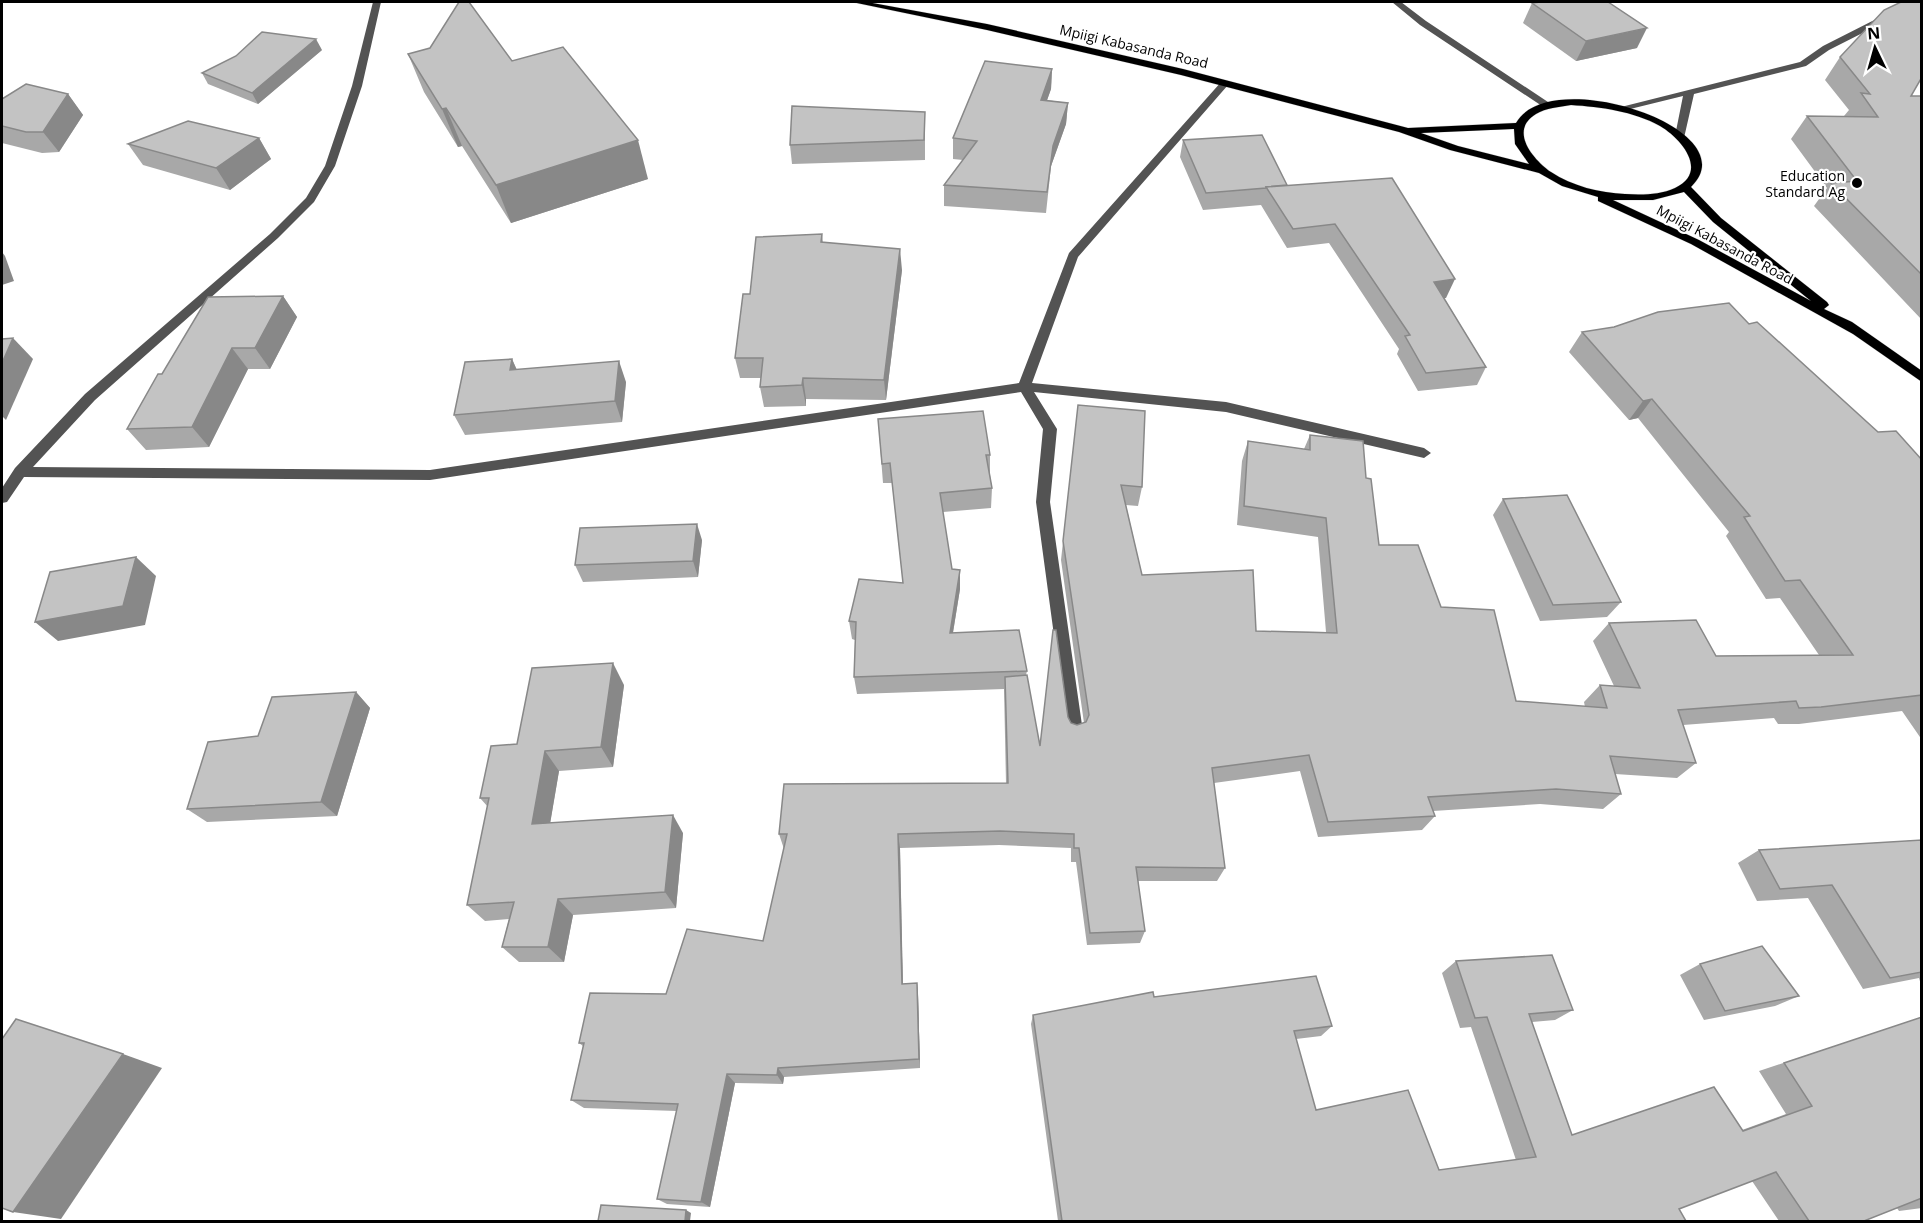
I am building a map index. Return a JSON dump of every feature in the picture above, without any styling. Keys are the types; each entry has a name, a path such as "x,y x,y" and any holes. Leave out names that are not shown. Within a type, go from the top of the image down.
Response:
{"main road":[{"name":"Mpiigi Kabasanda Road","path":"856,2 987,27 1225,83 1403,130 1454,148 1544,171"},
{"path":"1580,103 1622,108 1645,115 1680,136 1693,150 1698,163 1695,176 1685,187 1660,196 1627,198 1579,188 1544,171 1526,156 1518,140 1519,126 1529,113 1549,106 1580,103"},
{"name":"Mpiigi Kabasanda Road","path":"1403,130 1519,126"},
{"name":"Mpiigi Kabasanda Road","path":"1685,187 1717,220 1855,331 1922,378"},
{"name":"Mpiigi Kabasanda Road","path":"1579,188 1695,242 1855,331"}],"street":[{"path":"2,498 20,472 90,397 274,236 310,200 330,166 357,86 377,2"},
{"path":"1396,2 1423,23 1549,106"},
{"path":"1622,108 1803,64 1826,48 1899,11 1908,2"},
{"path":"1024,387 1073,256 1225,83"},
{"path":"1680,136 1689,92"},
{"path":"20,472 430,475 1024,387 1226,407 1424,453"},
{"path":"1024,387 1050,429 1043,502 1074,732"}],"building":[{"path":"459,2 469,2 512,61 563,47 638,140 496,185 446,108 442,109 408,54 430,48"},
{"path":"1608,2 1647,28 1586,41 1532,3"},
{"path":"1901,2 1922,2 1922,77 1911,96 1922,96 1922,275 1831,183 1857,181 1807,116 1878,117 1861,93 1870,94 1840,57 1884,10"},
{"path":"262,32 316,39 252,93 202,73 236,56"},
{"path":"985,61 1052,69 1041,100 1068,103 1053,146 1047,192 944,185 977,141 953,138"},
{"path":"26,84 68,94 43,132 26,132 2,126 2,99"},
{"path":"792,106 925,112 924,140 790,145"},
{"path":"188,121 259,138 216,168 128,144"},
{"path":"1262,135 1287,185 1206,193 1183,140"},
{"path":"1392,178 1455,279 1434,282 1486,367 1426,373 1405,336 1410,335 1335,224 1293,229 1266,187"},
{"path":"822,234 821,242 900,249 884,380 803,378 802,385 760,387 763,358 735,358 743,294 750,294 756,237"},
{"path":"283,296 255,348 232,348 192,427 127,429 158,374 162,374 208,297"},
{"path":"1729,303 1749,324 1757,322 1878,432 1896,431 1922,460 1922,695 1821,707 1799,708 1796,701 1678,710 1696,763 1610,756 1621,794 1556,789 1428,797 1435,816 1328,822 1309,755 1212,768 1225,868 1136,867 1145,931 1090,933 1079,848 1074,848 1074,834 1000,831 898,834 902,984 917,983 919,1059 778,1068 777,1075 727,1074 701,1202 657,1199 678,1104 571,1100 584,1043 579,1043 590,993 666,994 687,929 763,941 787,834 779,834 784,784 1008,783 1005,677 1027,675 1040,746 1053,630 1056,630 1068,717 1071,723 1077,725 1086,722 1089,715 1063,541 1078,405 1145,411 1142,487 1121,485 1142,575 1253,570 1256,631 1337,633 1326,518 1244,506 1248,441 1310,450 1310,435 1363,441 1366,478 1371,479 1379,545 1418,545 1441,607 1494,610 1516,701 1607,708 1600,685 1640,688 1609,623 1696,620 1716,656 1853,655 1800,580 1785,581 1744,517 1750,516 1652,399 1643,401 1582,332 1614,327 1658,312"},
{"path":"13,338 2,363 2,339"},
{"path":"512,359 510,370 619,361 615,401 454,415 465,362"},
{"path":"983,411 990,455 986,455 992,488 940,493 952,569 960,570 950,633 1019,630 1027,671 854,677 856,622 849,621 859,579 903,583 890,463 882,464 878,419"},
{"path":"1567,495 1621,602 1553,605 1503,499"},
{"path":"697,524 693,561 575,565 580,528"},
{"path":"136,557 123,606 35,622 50,572"},
{"path":"613,663 601,747 545,751 532,824 673,815 665,892 558,899 548,947 502,947 514,902 467,905 489,798 480,798 491,746 517,744 532,668"},
{"path":"356,692 321,802 187,809 208,742 258,736 272,697"},
{"path":"1922,840 1922,972 1890,978 1832,885 1780,889 1759,850"},
{"path":"1762,946 1799,996 1725,1011 1700,964"},
{"path":"1552,955 1573,1010 1529,1014 1572,1135 1714,1087 1743,1131 1812,1106 1784,1063 1922,1017 1922,1198 1864,1221 1809,1221 1776,1172 1679,1209 1686,1221 1062,1221 1033,1015 1153,992 1154,997 1316,976 1332,1026 1294,1031 1316,1110 1408,1090 1439,1170 1536,1157 1487,1017 1475,1018 1456,961"},
{"path":"16,1019 123,1054 13,1212 2,1208 2,1039"},
{"path":"601,1205 686,1210 685,1221 598,1221"}],"place":[{"name":"Education Standard Ag","path":"1857,183"}]}
